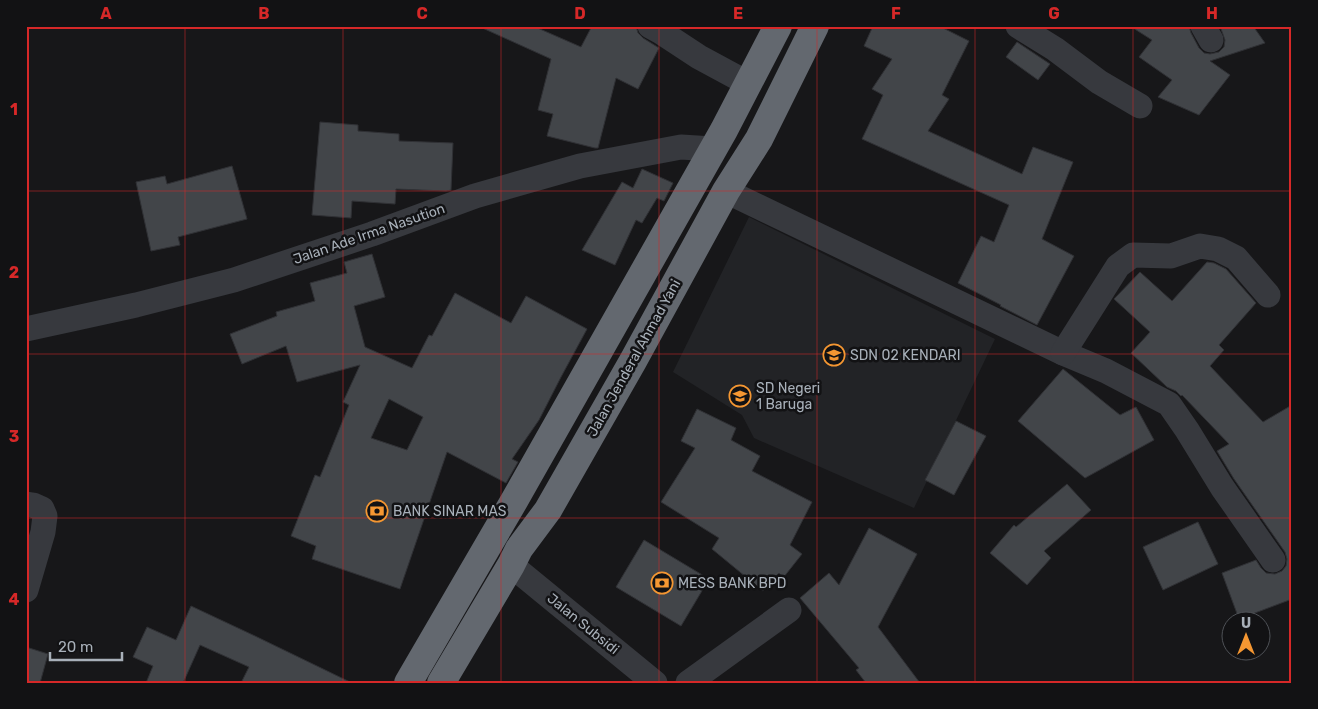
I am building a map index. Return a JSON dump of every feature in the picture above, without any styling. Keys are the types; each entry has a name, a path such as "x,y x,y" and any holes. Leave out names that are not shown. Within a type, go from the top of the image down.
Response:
{"highway":[{"path":"408,683 514,502 724,130 778,26"},
{"name":"Jalan Jenderal Ahmad Yani","path":"441,683 511,565 518,549 548,510 633,361 726,191 759,139 815,26"}],"street":[{"path":"650,26 699,57 749,84"},
{"path":"1018,26 1055,49 1098,82 1140,106"},
{"name":"Jalan Ade Irma Nasution","path":"26,329 136,305 234,280 372,234 475,196 580,166 681,147 713,149"},
{"path":"726,191 1063,353 1106,371 1169,404 1222,487 1273,560"},
{"path":"1063,353 1118,266 1133,255 1171,256 1200,246 1218,249 1236,258 1268,295"},
{"path":"26,504 42,509 45,516 43,532 26,590"},
{"name":"Jalan Subsidi","path":"511,565 655,683"},
{"path":"688,683 789,610"}],"shaded area":[{"name":"SDN 02 KENDARI","path":"749,217 995,339 914,508 754,438 742,415 673,372"}],"building":[{"path":"478,26 533,26 581,47 592,26 636,26 638,33 643,38 659,48 638,89 616,78 598,148 595,148 547,136 553,114 538,110 551,59"},
{"path":"873,26 939,26 969,41 942,95 949,99 928,131 1022,174 1033,147 1073,162 1042,239 1074,256 1037,325 958,283 981,236 994,242 1009,205 862,139 883,95 872,89 892,59 864,46"},
{"path":"1130,26 1189,26 1199,48 1204,53 1210,54 1219,52 1224,47 1225,40 1220,26 1253,26 1265,43 1210,61 1230,75 1199,115 1158,97 1172,80 1139,57 1152,40"},
{"path":"1017,42 1050,64 1038,80 1006,57"},
{"path":"320,122 358,125 358,131 399,134 399,141 453,143 451,190 396,189 395,204 352,201 351,218 312,215"},
{"path":"232,166 247,219 178,237 180,245 151,251 136,182 165,176 167,184"},
{"path":"642,169 673,183 664,201 657,198 642,223 636,220 615,265 582,250 622,182 633,188"},
{"path":"372,254 385,297 354,306 365,347 412,368 429,335 432,336 455,293 511,323 526,296 587,329 539,420 512,459 518,462 506,483 447,452 400,589 312,559 316,546 291,536 315,475 320,477 349,405 343,402 360,365 297,382 286,346 242,364 230,334 277,316 276,312 315,301 310,283 347,273 344,262","holes":["389,399 423,417 407,450 371,438"]},
{"path":"1207,262 1226,269 1256,303 1219,345 1224,350 1210,366 1263,422 1292,405 1292,599 1258,612 1236,612 1222,573 1256,560 1266,573 1275,574 1282,571 1286,566 1285,552 1234,479 1217,451 1229,444 1182,395 1167,387 1131,353 1150,332 1114,299 1140,272 1172,301"},
{"path":"1063,369 1120,415 1136,407 1154,440 1085,478 1018,421"},
{"path":"697,409 736,428 731,440 760,456 752,471 812,502 790,545 802,554 783,578 779,573 763,591 712,549 719,538 661,502 695,448 681,441"},
{"path":"956,421 986,436 954,495 925,480"},
{"path":"1067,484 1091,510 1044,551 1051,558 1027,585 990,553 1014,525 1016,527"},
{"path":"1198,522 1218,564 1163,590 1143,547"},
{"path":"869,528 917,554 878,627 920,683 866,683 856,670 859,668 800,598 829,573 839,585"},
{"name":"MESS BANK BPD","path":"644,540 709,579 681,626 616,587"},
{"path":"191,606 352,683 241,683 249,667 200,645 183,683 146,683 153,666 133,657 147,627 176,640"},
{"path":"26,647 48,654 40,683 26,683"}],"place":[{"name":"SDN 02 KENDARI","path":"834,355"},
{"name":"SD Negeri 1 Baruga","path":"740,396"},
{"name":"BANK SINAR MAS","path":"377,511"},
{"name":"MESS BANK BPD","path":"662,583"}]}
